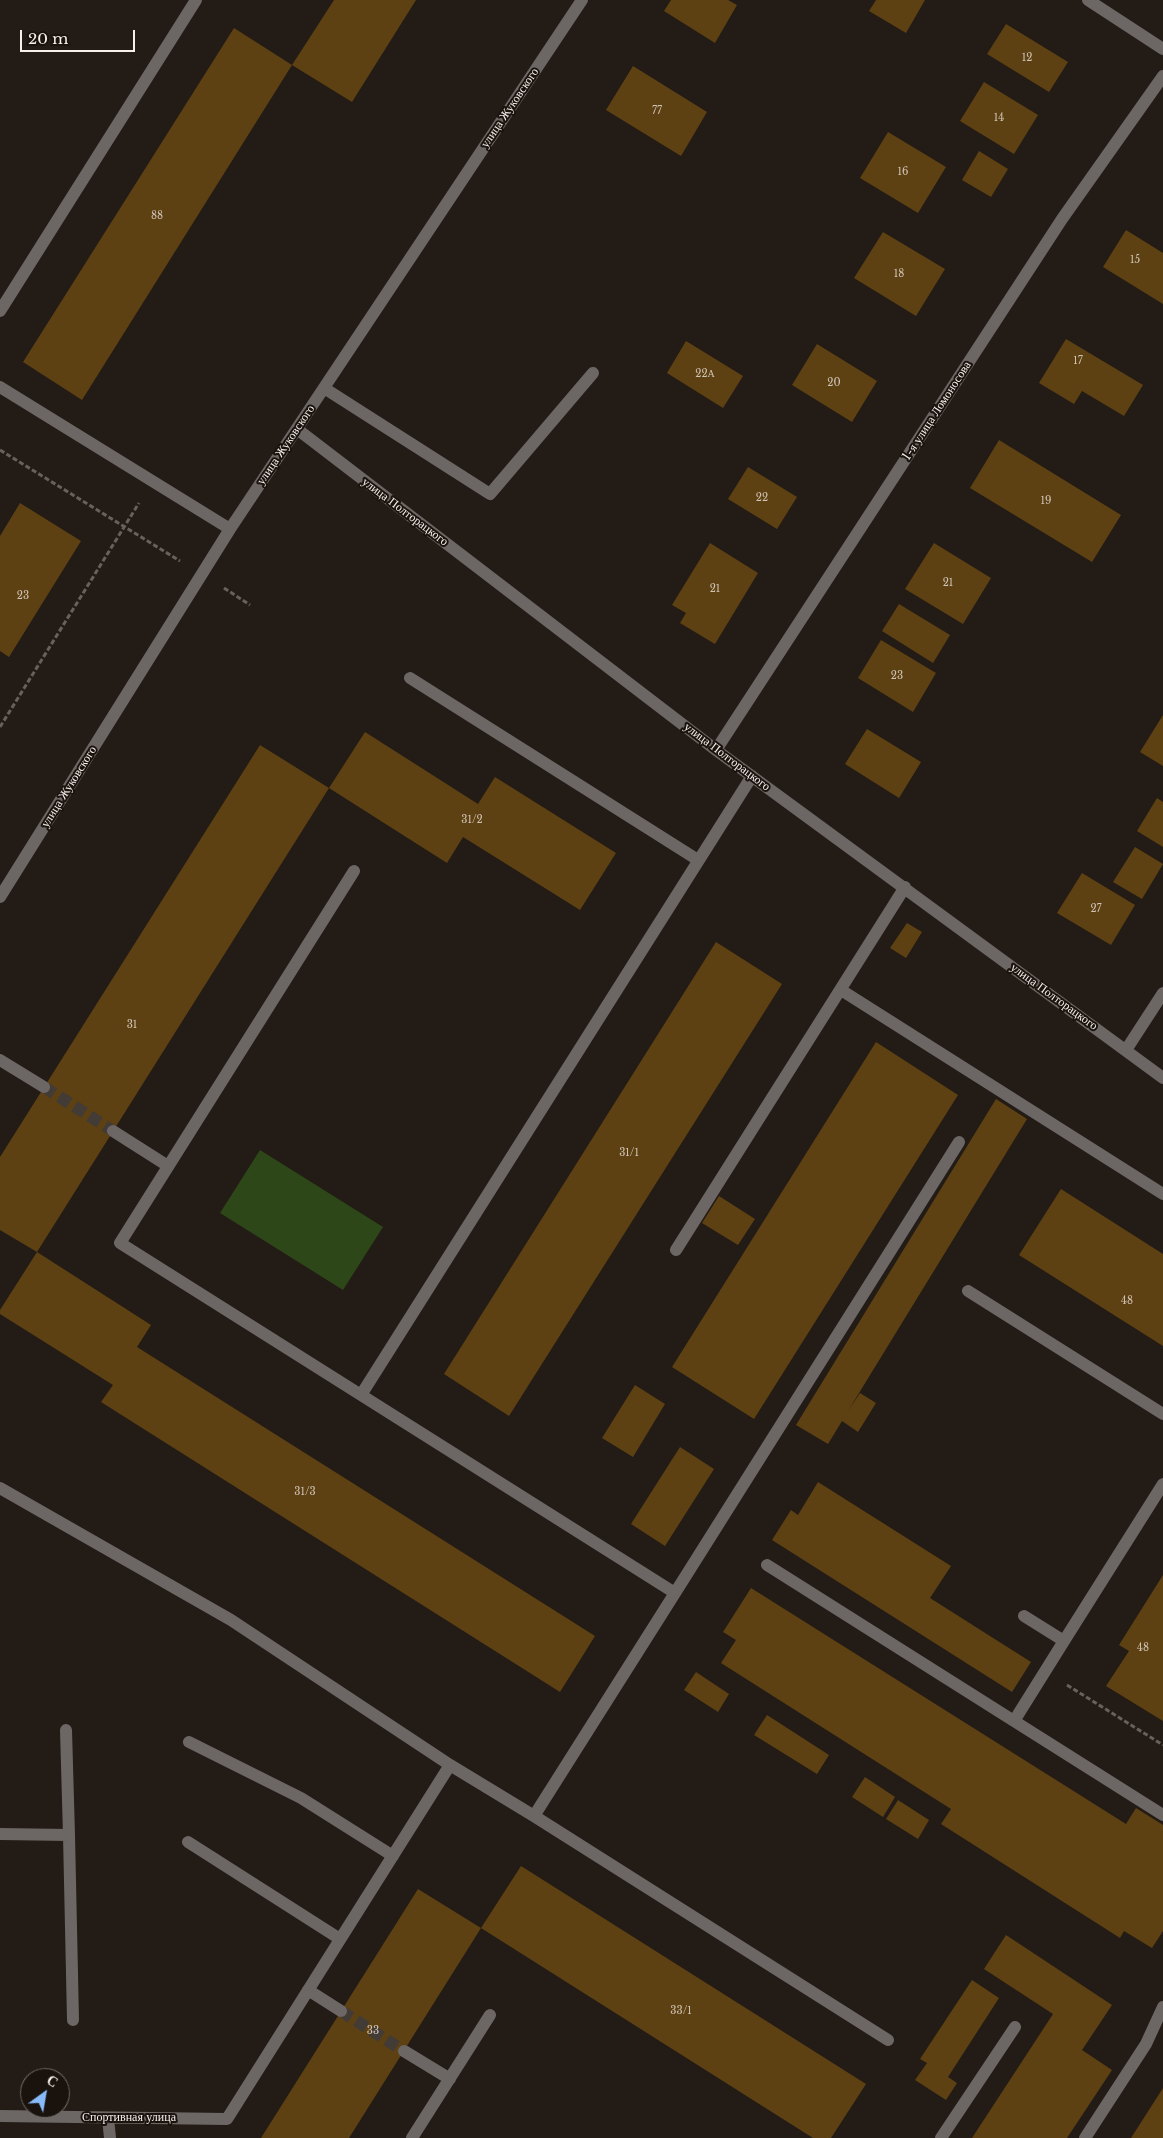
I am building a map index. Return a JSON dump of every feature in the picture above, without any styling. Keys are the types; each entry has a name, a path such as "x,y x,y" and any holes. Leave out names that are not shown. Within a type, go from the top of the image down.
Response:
{"street":[{"path":"0,311 196,0"},
{"name":"улица Жуковского","path":"0,897 230,529 582,0"},
{"path":"1088,0 1163,49"},
{"name":"1-я улица Ломоносова","path":"716,750 1062,219 1163,76"},
{"path":"324,388 490,494 593,373"},
{"path":"0,387 230,529"},
{"name":"улица Полторацкого","path":"297,429 716,750 906,887 1163,1078"},
{"path":"410,678 698,860"},
{"path":"361,1395 752,776"},
{"path":"354,872 120,1243 674,1593"},
{"path":"676,1250 906,887"},
{"path":"841,990 1163,1194"},
{"path":"1126,1050 1163,993"},
{"path":"0,1060 44,1087"},
{"path":"113,1131 168,1166"},
{"path":"534,1816 959,1142"},
{"path":"968,1291 1163,1414"},
{"path":"1014,1721 1163,1484"},
{"path":"0,1488 231,1620 450,1765 888,2040"},
{"path":"767,1566 1163,1815"},
{"path":"1024,1616 1064,1641"},
{"path":"66,1730 73,2020"},
{"path":"189,1742 301,1798 393,1856"},
{"path":"341,2011 308,1990 450,1765"},
{"path":"0,1834 69,1835"},
{"path":"188,1842 340,1939"},
{"name":"Спортивная улица","path":"0,2116 227,2119 308,1990"},
{"path":"1085,2138 1146,2044 1163,2007"},
{"path":"412,2138 490,2014"},
{"path":"941,2138 1015,2027"},
{"path":"404,2051 450,2079"},
{"path":"108,2118 110,2138"}],"path":[{"path":"0,450 250,605"},
{"path":"0,728 152,481"},
{"path":"1045,1671 1163,1745"}],"green space":[{"path":"260,1150 383,1227 343,1290 220,1213"}],"building":[{"path":"334,0 416,0 352,102 292,65"},
{"path":"671,0 728,0 737,5 715,43 664,11"},
{"path":"876,0 925,0 906,33 869,11"},
{"path":"1006,24 1068,62 1049,92 987,54"},
{"path":"234,28 292,65 82,400 23,362"},
{"path":"633,66 707,112 681,156 606,110"},
{"path":"984,82 1038,115 1014,154 960,121"},
{"path":"888,132 946,167 918,213 860,178"},
{"path":"979,151 1008,169 991,197 962,180"},
{"path":"1126,230 1163,253 1163,304 1103,267"},
{"path":"883,232 945,269 916,316 854,278"},
{"path":"1066,339 1143,385 1124,416 1082,391 1074,404 1039,383"},
{"path":"686,341 743,376 723,408 667,373"},
{"path":"817,344 877,381 852,422 792,385"},
{"path":"999,440 1121,515 1092,562 970,488"},
{"path":"748,467 797,497 777,529 728,499"},
{"path":"20,503 81,541 9,657 0,651 0,536"},
{"path":"710,543 758,573 715,644 680,623 686,613 672,605"},
{"path":"934,543 991,578 963,624 905,589"},
{"path":"899,604 950,635 933,663 882,631"},
{"path":"881,640 936,673 913,712 858,678"},
{"path":"1163,715 1163,766 1140,752"},
{"path":"867,729 921,762 899,798 845,764"},
{"path":"365,732 478,804 495,777 616,853 580,910 463,837 447,863 329,788"},
{"path":"260,745 329,788 37,1252 0,1230 0,1157"},
{"path":"1157,798 1163,802 1163,847 1137,831"},
{"path":"1135,847 1163,864 1142,899 1113,882"},
{"path":"1082,873 1135,905 1111,945 1057,913"},
{"path":"907,923 922,932 906,958 890,948"},
{"path":"716,942 782,984 509,1416 444,1374"},
{"path":"876,1042 958,1095 754,1419 672,1367"},
{"path":"996,1099 1027,1119 848,1411 860,1393 876,1403 858,1432 842,1421 828,1444 796,1425"},
{"path":"1061,1189 1163,1254 1163,1346 1019,1255"},
{"path":"719,1196 755,1219 738,1245 702,1223"},
{"path":"37,1252 151,1325 137,1347 595,1636 560,1692 101,1402 113,1385 0,1314 0,1310"},
{"path":"635,1385 665,1404 633,1457 602,1438"},
{"path":"680,1447 714,1469 665,1546 631,1524"},
{"path":"818,1482 951,1566 930,1598 1031,1662 1012,1692 772,1540 791,1510 798,1515"},
{"path":"1163,1575 1163,1721 1106,1686 1129,1651 1119,1645"},
{"path":"751,1588 1126,1824 1136,1808 1163,1825 1163,1931 1152,1948 1124,1931 1120,1938 941,1824 951,1809 721,1663 736,1640 723,1632"},
{"path":"696,1672 729,1694 718,1712 684,1690"},
{"path":"767,1715 829,1755 817,1774 754,1735"},
{"path":"865,1777 895,1797 883,1817 852,1797"},
{"path":"898,1800 929,1820 918,1839 886,1819"},
{"path":"521,1866 866,2084 831,2138 813,2138 481,1928"},
{"path":"418,1889 481,1928 349,2138 261,2138"},
{"path":"1006,1935 1112,2005 1082,2050 1112,2070 1067,2138 972,2138 1053,2014 984,1969"},
{"path":"972,1980 999,1998 948,2077 957,2083 946,2100 915,2080 927,2063 920,2059"},
{"path":"1163,2088 1163,2138 1131,2138"}],"tunnel":[{"path":"44,1087 113,1131"},
{"path":"341,2011 404,2051"}]}
